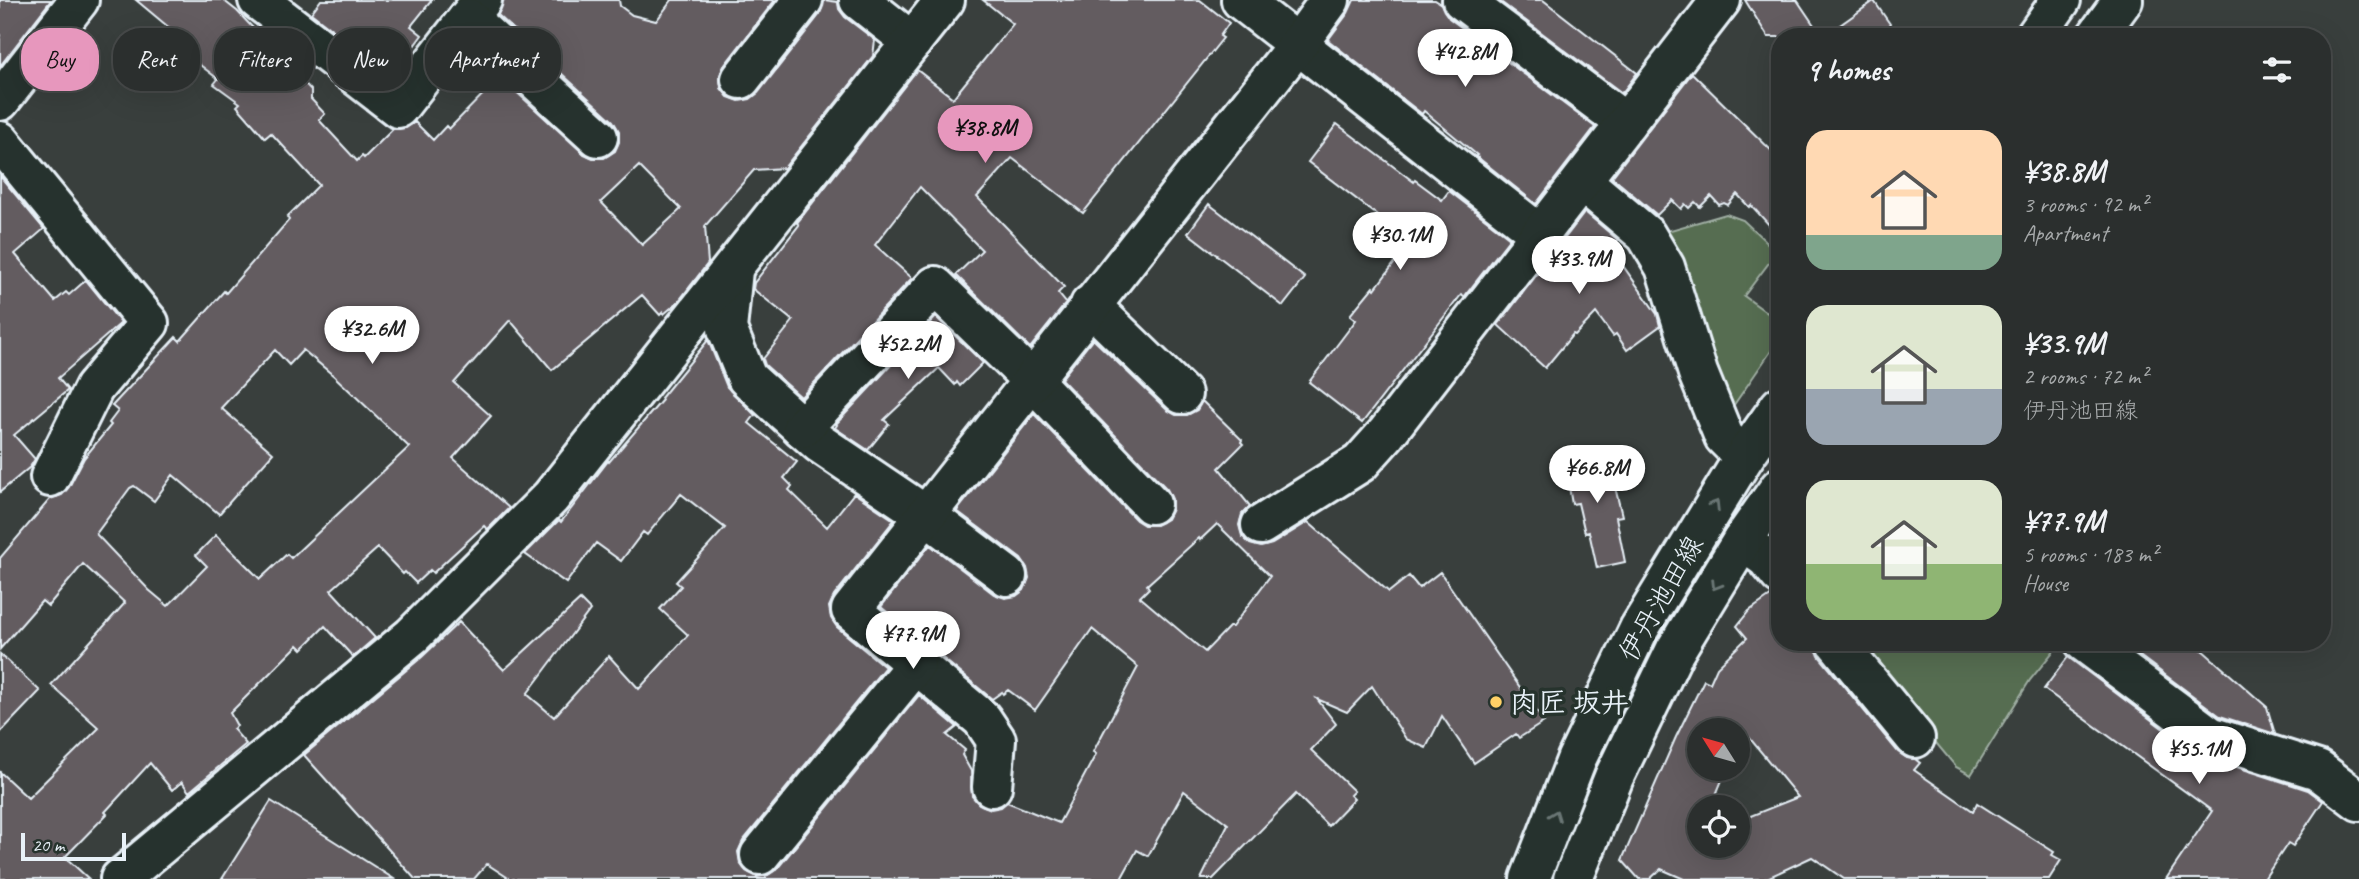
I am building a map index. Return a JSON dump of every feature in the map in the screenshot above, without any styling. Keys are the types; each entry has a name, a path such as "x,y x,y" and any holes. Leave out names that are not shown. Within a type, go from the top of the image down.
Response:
{"street":[{"path":"0,101 79,0"},
{"path":"258,0 398,108 475,9 598,137"},
{"path":"741,79 803,0"},
{"path":"859,0 912,42"},
{"path":"120,879 412,636 551,497 945,0"},
{"path":"1241,0 1541,235"},
{"path":"992,787 996,740 982,719 851,610 1330,0"},
{"path":"1462,0 1626,123"},
{"path":"1261,524 1360,463 1386,434 1721,0"},
{"path":"2041,28 2061,0"},
{"path":"2103,28 2123,0"},
{"path":"0,141 149,323 94,387 50,477"},
{"path":"1582,181 1646,234 1665,267 1698,373 1724,437 1744,457"},
{"path":"733,270 727,330 747,378 819,443 927,516 1007,576"},
{"path":"802,428 935,286 1033,381 1152,504"},
{"path":"1090,305 1182,394"},
{"name":"伊丹池田線","path":"1530,879 1577,758 1639,629 1744,457 1771,419"},
{"name":"伊丹池田線","path":"1573,879 1615,777 1675,651 1742,541 1771,500"},
{"path":"1742,541 1771,564"},
{"path":"1843,651 1915,737"},
{"path":"2096,651 2210,736 2318,770 2359,801"},
{"path":"760,855 916,664"}],"green space":[{"path":"1726,214 1743,220 1771,246 1771,260 1744,296 1771,316 1771,351 1729,412 1662,242 1667,231"},
{"path":"1859,651 2054,651 2030,680 1971,775 1956,767"}],"building":[{"path":"0,0 51,0 29,28 21,28 21,39 0,66"},
{"path":"136,0 223,0 237,11 253,28 214,28 214,76 200,65 200,28 170,28"},
{"path":"321,0 432,0 411,26 422,35 411,50 411,28 330,28 311,13"},
{"path":"503,0 619,0 620,6 632,15 656,21 672,0 775,0 720,75 721,88 728,97 739,101 750,99 758,93 820,14 824,0 838,2 845,17 875,40 873,56 784,168 754,170 705,226 708,263 678,302 664,314 663,312 660,315 642,295 552,370 510,320 454,383 491,416 453,458 509,508 489,528 484,526 433,573 430,570 416,583 405,572 403,574 378,548 331,590 375,638 353,657 325,626 302,649 298,645 230,713 237,726 233,729 246,744 189,792 182,782 172,790 150,763 105,812 107,814 65,857 89,879 0,879 0,772 28,798 99,728 51,685 125,603 83,564 48,606 42,601 0,649 0,558 50,499 62,495 69,487 84,458 111,425 109,423 118,411 112,406 176,337 180,341 224,291 226,293 289,220 287,217 319,185 271,133 265,138 237,106 240,103 224,91 311,91 311,99 325,114 319,120 357,161 362,156 364,158 393,129 406,128 415,122 433,140 446,126 449,129 486,91 515,91 584,154 593,158 604,158 615,151 619,142 619,131 613,121 561,73 561,28 512,28 498,15","holes":["639,166 681,209 642,245 601,202","275,350 289,365 303,350 409,447 291,558 287,554 260,579 216,535 196,555 207,566 168,606 149,590 96,534 130,488 134,486 154,501 173,475 219,514 273,453 221,408"]},
{"path":"983,0 1200,0 1229,23 1220,36 1223,38 1083,213 1012,158 977,197 1064,287 1058,293 1066,303 1030,348 956,275 982,250 920,187 875,245 912,278 801,397 765,365 763,359 793,321 753,289 754,283 799,225 797,223 917,70 953,98 1013,24"},
{"path":"1354,0 1435,0 1441,4 1449,18 1595,127 1536,204 1424,111 1422,114 1328,40"},
{"path":"1498,0 1543,0 1637,73 1622,93"},
{"path":"1745,0 1797,0 1816,28 1771,28 1771,37 1768,37"},
{"path":"1874,1 1893,28 1836,28"},
{"path":"1692,73 1771,150 1771,227 1737,194 1728,205 1719,205 1711,196 1700,207 1695,202 1689,208 1685,204 1681,209 1672,200 1657,215 1612,177"},
{"path":"1337,124 1414,182 1415,180 1442,200 1449,191 1510,238 1464,297 1461,295 1362,423 1309,382 1356,320 1350,315 1373,287 1375,289 1411,241 1308,162"},
{"path":"0,176 44,229 15,254 55,301 66,292 69,295 86,280 121,323 58,378 68,390 14,435 35,459 30,467 0,492"},
{"path":"1209,204 1305,278 1283,306 1188,233"},
{"path":"1585,212 1618,240 1613,245 1604,239 1657,314 1660,326 1627,350 1596,313 1573,334 1545,368 1498,325"},
{"path":"936,317 983,363 960,386 957,382 955,385 939,368 884,420 889,424 868,450 835,428 836,424"},
{"path":"1093,339 1167,410 1176,415 1187,415 1197,410 1202,401 1242,440 1243,444 1219,468 1250,506 1242,514 1239,525 1242,536 1250,544 1261,547 1272,544 1308,522 1389,592 1409,576 1419,588 1440,572 1544,722 1519,738 1516,734 1474,763 1442,716 1426,748 1406,739 1372,686 1347,712 1317,699 1336,724 1311,750 1354,791 1350,795 1354,799 1328,826 1296,794 1213,879 1201,879 1228,824 1184,791 1148,856 1137,850 1121,879 510,879 487,864 474,879 415,879 304,755 422,657 459,622 504,670 580,600 590,610 527,694 554,717 609,656 639,689 688,635 660,609 681,586 676,582 725,528 681,494 647,535 643,532 621,561 596,543 566,583 525,554 559,520 561,522 708,340 727,387 755,415 749,423 797,462 784,478 792,486 789,490 827,527 854,493 894,520 834,596 829,607 831,618 837,627 885,667 743,841 738,852 740,863 746,871 757,877 768,875 777,869 919,695 957,727 947,735 965,750 962,755 971,771 972,796 979,804 991,809 1001,807 1007,802 1059,823 1138,667 1092,629 1035,710 1008,690 992,699 881,607 930,545 994,594 1005,598 1016,596 1024,590 1029,578 1021,559 957,511 1034,414 1136,520 1144,525 1156,525 1167,519 1172,509 1172,499 1167,489 1061,379","holes":["1217,524 1270,576 1232,627 1205,652 1140,597 1149,588 1147,585"]},
{"path":"1563,453 1608,458 1622,516 1616,517 1625,562 1597,568 1589,532 1585,533 1578,503 1572,504"},
{"path":"1771,596 1771,651 1817,651 1898,752 1920,763 1914,770 1973,811 1977,803 2054,852 2052,855 2061,860 2049,879 1844,879 1812,857 1765,879 1684,879 1661,869 1650,879 1639,879 1622,860 1676,737 1704,680 1710,683 1717,667 1747,638 1737,626 1749,611","holes":["1687,718 1750,718 1750,739 1798,797 1750,816 1750,858 1687,858 1687,795 1716,795 1722,781 1687,781"]},
{"path":"2133,651 2203,651 2267,707 2275,734 2220,716"},
{"path":"0,654 40,691 0,733"},
{"path":"2068,657 2197,754 2308,790 2323,801 2293,846 2288,843 2264,879 2166,879 2212,811 2044,689"},
{"path":"271,801 394,879 222,879"}],"place":[{"name":"肉匠 坂井","path":"1496,702"}]}
